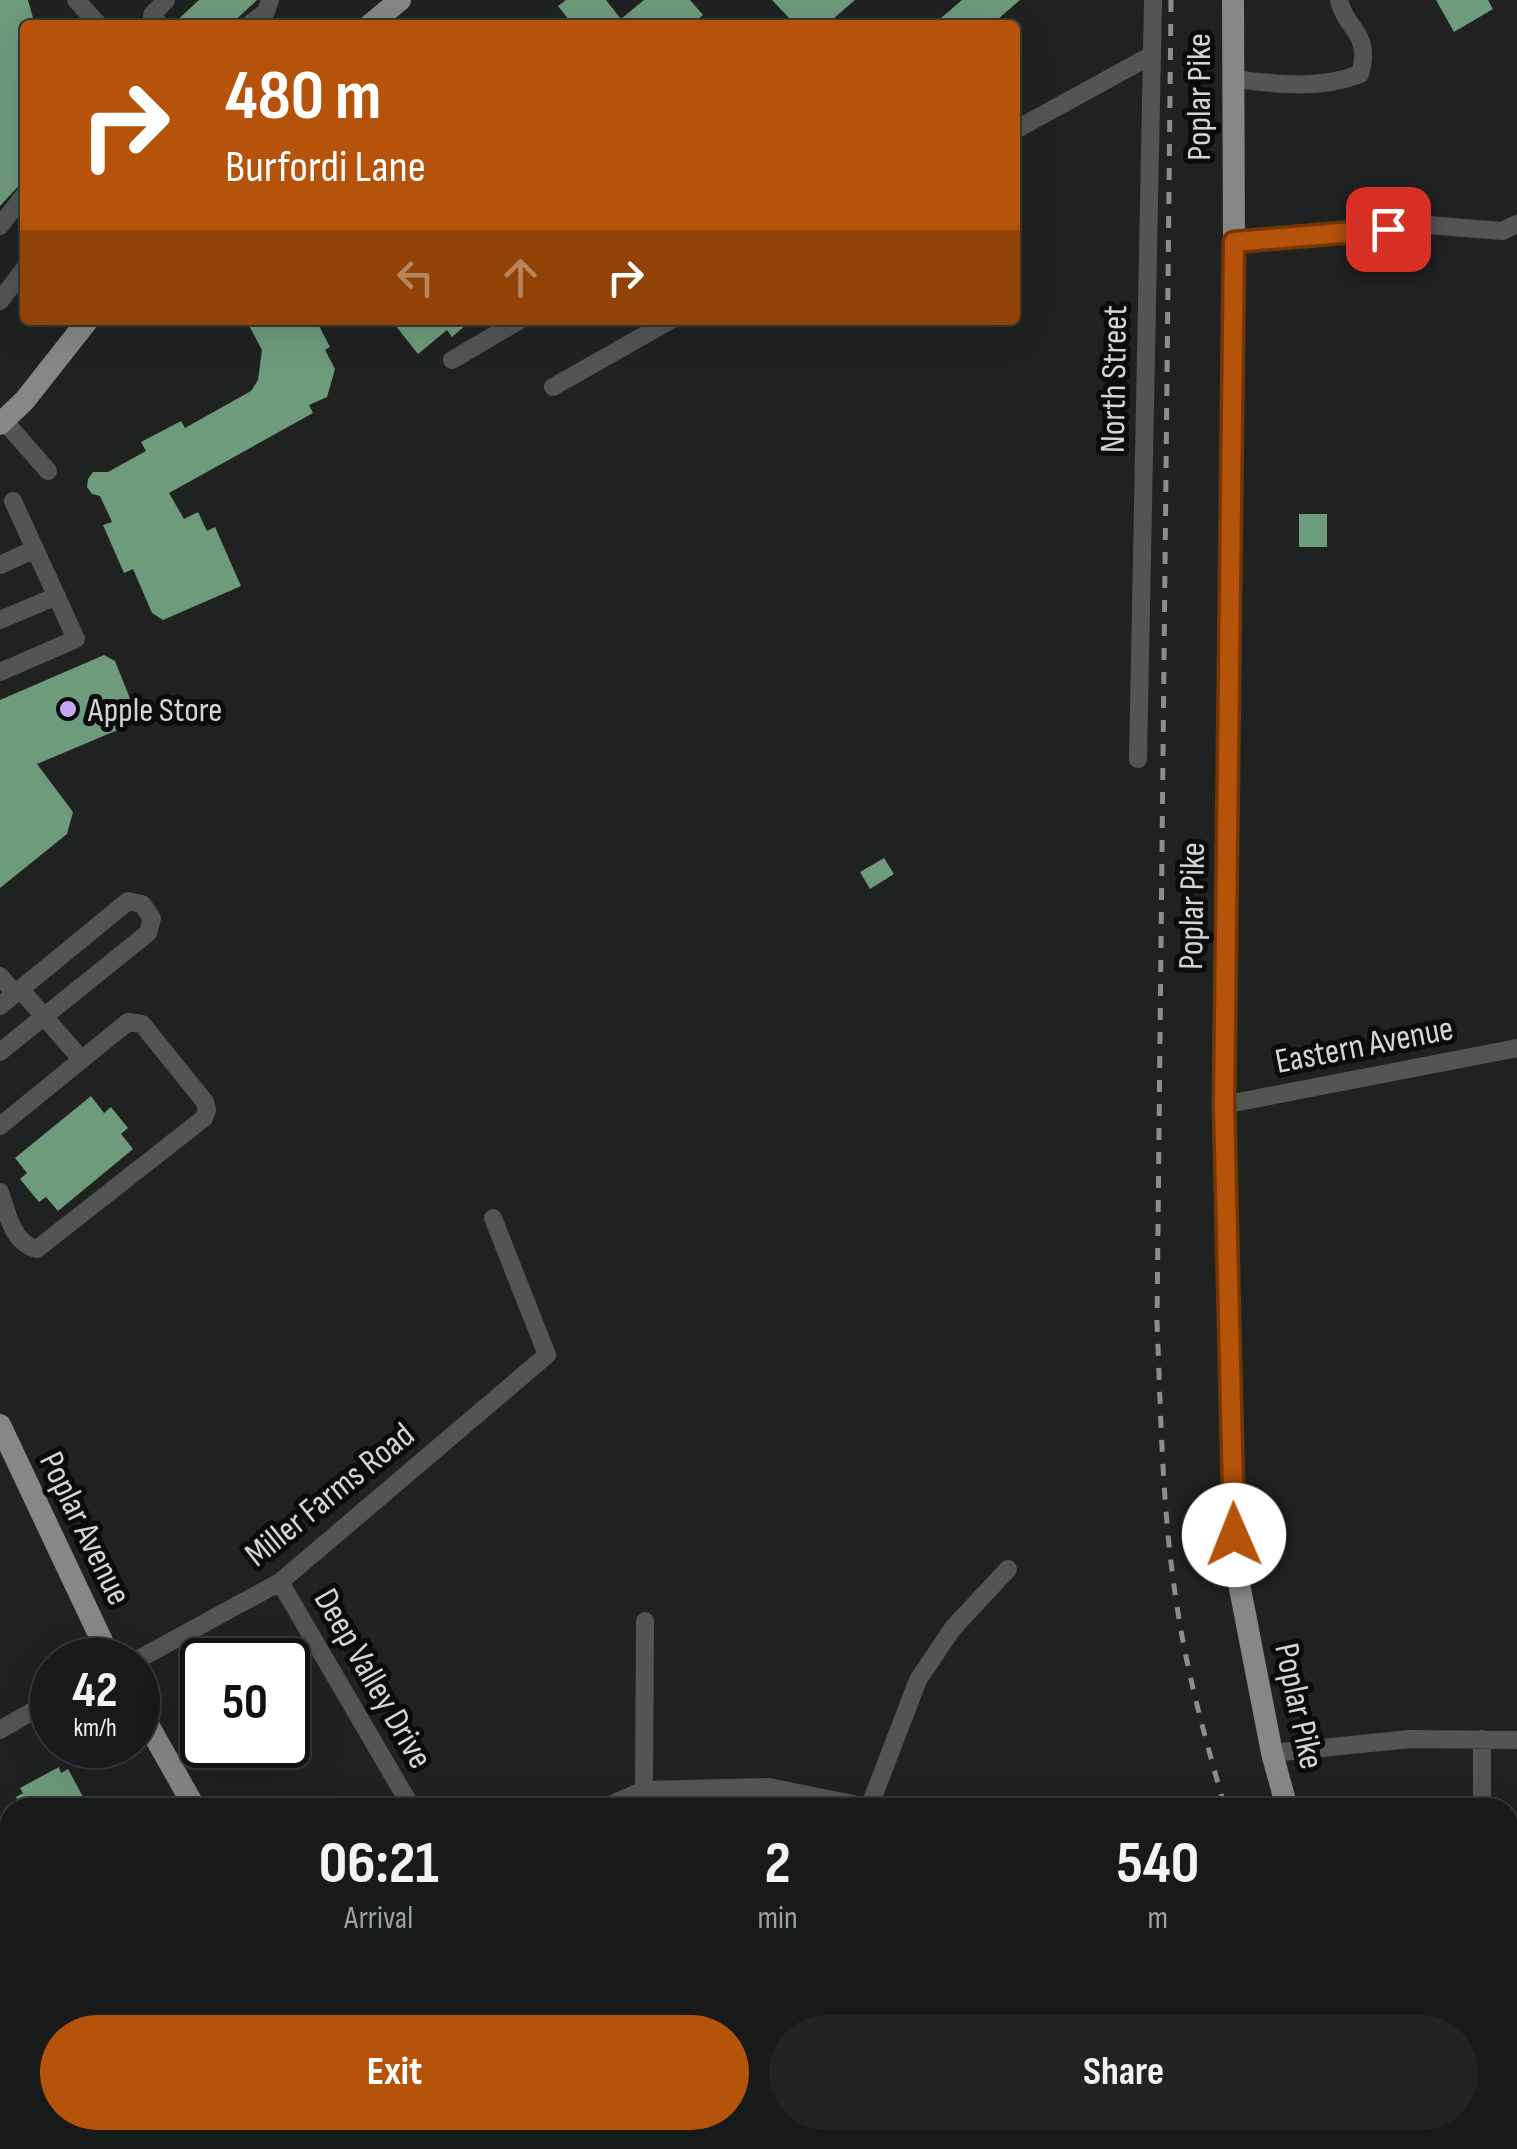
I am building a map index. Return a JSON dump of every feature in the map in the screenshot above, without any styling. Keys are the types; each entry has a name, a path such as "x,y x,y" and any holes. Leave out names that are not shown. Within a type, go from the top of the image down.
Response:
{"main road":[{"path":"376,20 400,0"},
{"name":"Poplar Pike","path":"1232,0 1234,242 1224,1105 1235,1563 1284,1798"},
{"path":"2,422 84,325"},
{"name":"Poplar Avenue","path":"0,1425 101,1638"},
{"path":"160,1746 189,1798"}],"street":[{"path":"76,0 94,20"},
{"path":"156,20 152,15 166,0"},
{"path":"256,20 266,12 270,0"},
{"name":"North Street","path":"1138,758 1153,0"},
{"path":"1233,79 1280,85 1336,84 1360,74 1364,57 1358,32 1340,8 1339,0"},
{"path":"1020,127 1152,55"},
{"path":"0,226 20,200"},
{"path":"1234,242 1426,225 1502,231 1517,224"},
{"path":"0,301 20,275"},
{"path":"452,360 511,325"},
{"path":"553,387 663,325"},
{"path":"2,422 48,471"},
{"path":"0,672 76,639 14,501"},
{"path":"0,565 35,549"},
{"path":"0,620 56,596"},
{"path":"0,1052 148,933 152,918 142,904 128,901 12,996"},
{"path":"0,976 12,996 43,1016 81,1059"},
{"path":"0,1126 128,1022 135,1021 142,1024 205,1102 207,1110 204,1118 38,1249 26,1246 18,1238 0,1192"},
{"name":"Eastern Avenue","path":"1224,1105 1517,1048"},
{"name":"Miller Farms Road","path":"160,1647 280,1582 547,1356 493,1218"},
{"path":"874,1798 918,1680 953,1628 1008,1569"},
{"name":"Deep Valley Drive","path":"280,1582 406,1798"},
{"path":"644,1790 645,1621"},
{"path":"0,1730 30,1713"},
{"path":"1272,1753 1410,1739 1517,1740"},
{"path":"1482,1739 1482,1798"},
{"path":"626,1798 644,1790 770,1788 826,1798"}],"building":[{"path":"0,0 28,0 34,20 20,20 20,184 0,206"},
{"path":"199,0 257,0 235,20 177,20"},
{"path":"566,0 606,0 621,19 644,0 690,0 703,15 697,20 569,20 558,6"},
{"path":"772,0 855,0 832,20 791,20"},
{"path":"962,0 1020,0 997,20 939,20"},
{"path":"1436,0 1488,0 1493,9 1454,32"},
{"path":"249,325 319,325 330,347 325,350 335,369 327,397 309,405 313,413 169,493 184,519 198,512 207,531 215,527 241,586 163,620 152,613 133,569 124,573 103,525 112,522 100,496 87,487 88,479 93,472 108,472 146,451 141,442 181,421 185,428 251,391 258,380 262,350"},
{"path":"395,325 466,325 452,337 447,330 418,354"},
{"path":"1299,514 1327,514 1327,547 1299,547"},
{"path":"104,655 115,661 139,721 37,764 73,812 67,834 0,888 0,700"},
{"path":"884,858 894,874 870,889 860,872"},
{"path":"91,1096 104,1113 111,1107 128,1128 121,1134 133,1149 58,1211 46,1197 39,1202 20,1179 27,1173 15,1158"},
{"path":"59,1768 61,1773 68,1769 84,1798 17,1798 23,1793 20,1788"}],"railway":[{"path":"1171,0 1157,1322 1172,1571 1192,1682 1222,1798"}],"place":[{"name":"Apple Store","path":"68,709"}],"route":[{"path":"1234,1535 1224,1105 1234,242 1388,229"}]}
